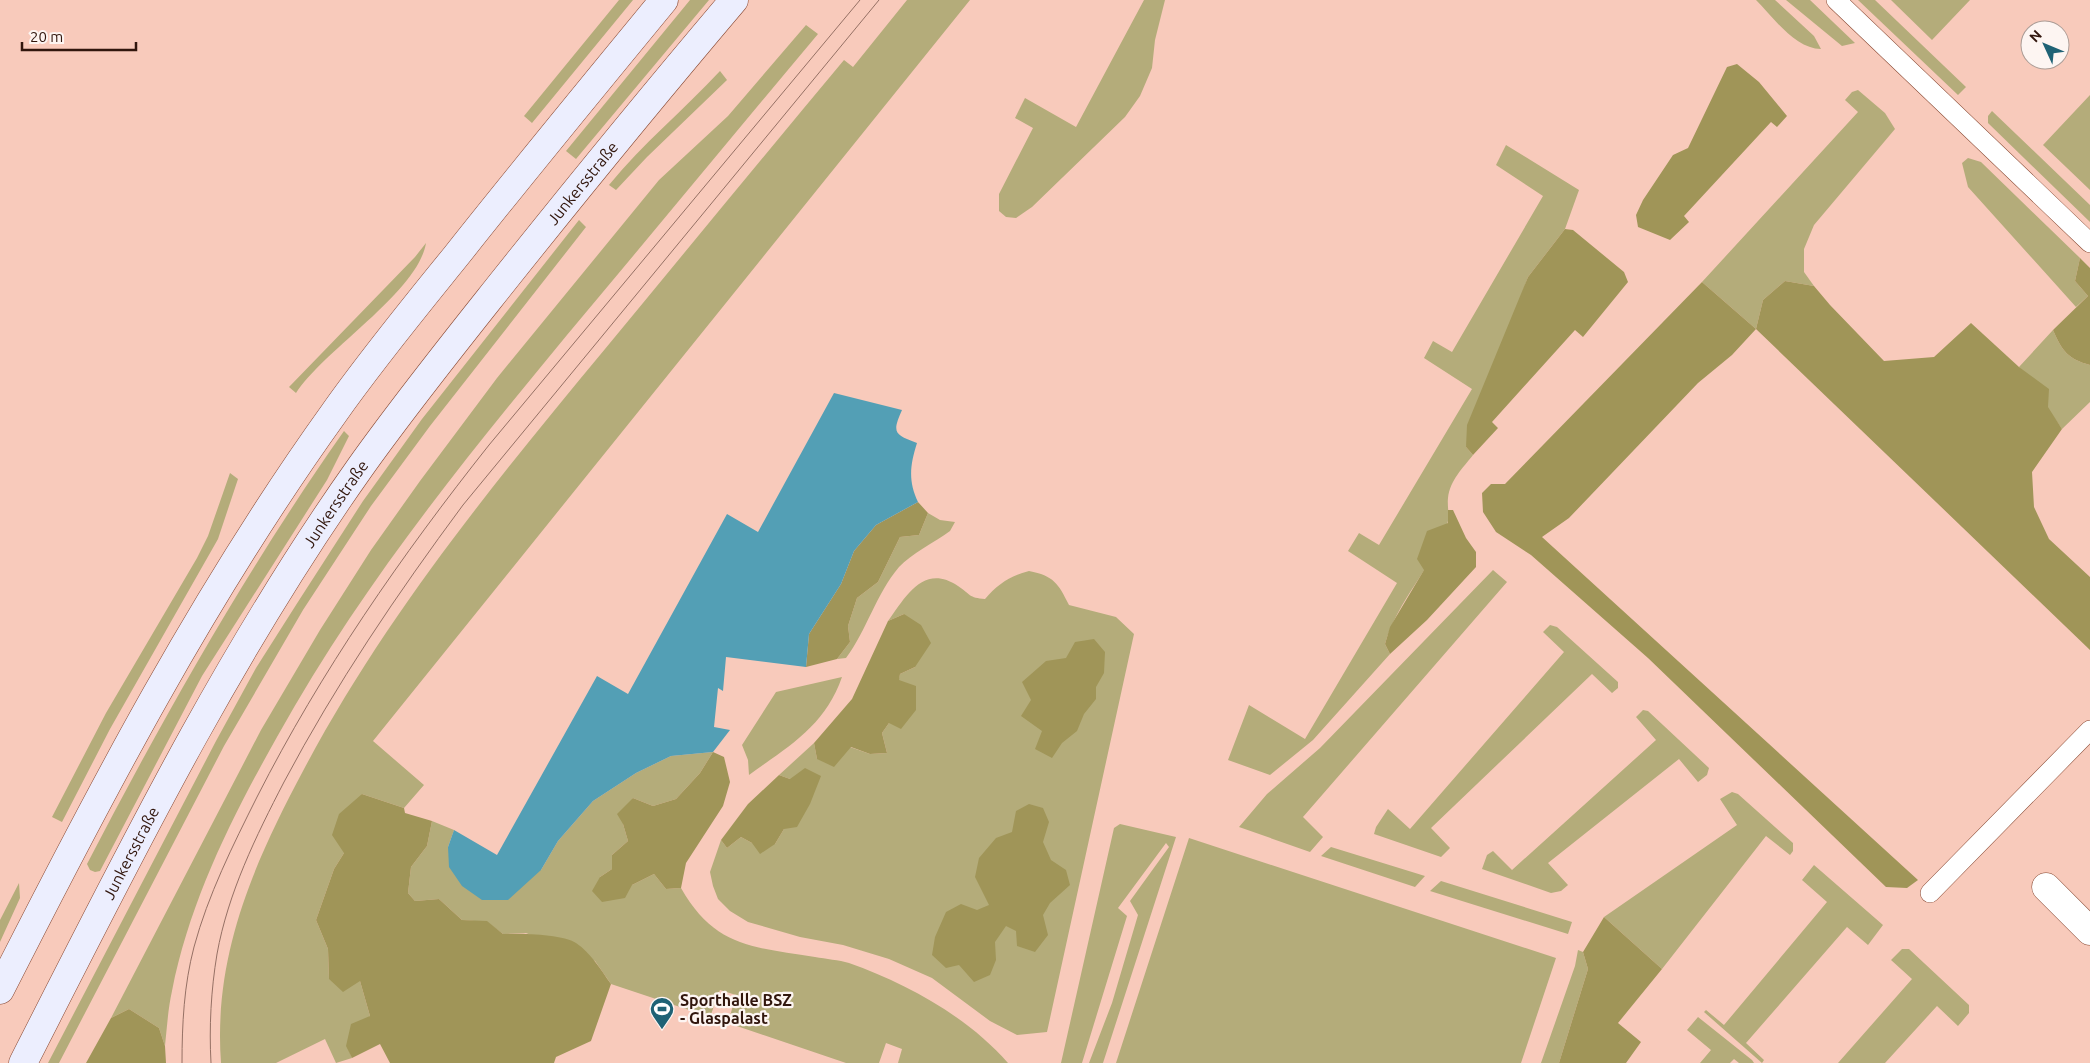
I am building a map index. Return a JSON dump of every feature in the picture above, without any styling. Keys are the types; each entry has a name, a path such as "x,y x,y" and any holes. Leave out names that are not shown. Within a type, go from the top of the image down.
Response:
{"main road":[{"path":"0,990 70,854 175,659 292,474 335,412 417,305 664,0"},
{"name":"Junkersstraße","path":"23,1063 185,752 230,671 297,562 354,477 442,358 632,121 734,0"}],"street":[{"path":"2046,887 2090,931"}],"lane":[{"path":"1836,0 2090,243"},
{"path":"1930,893 2090,730"}],"shaded area":[{"path":"619,0 633,0 532,123 524,116"},
{"path":"690,0 709,0 576,159 566,151"},
{"path":"907,0 970,0 373,741 424,785 404,808 362,794 344,853 334,869 316,920 328,949 329,979 360,981 370,1016 347,1046 352,1058 336,1063 325,1039 276,1063 221,1063 220,1023 224,985 231,947 253,875 268,840 303,771 369,659 443,552 564,399 844,60 853,67"},
{"path":"1144,0 1165,0 1155,40 1152,68 1140,96 1125,117 1032,207 1016,218 1006,217 999,211 999,194 1033,128 1015,118 1025,98 1076,127"},
{"path":"1756,0 1775,0 1814,36 1821,49 1811,48 1793,38"},
{"path":"1786,0 1810,0 1855,43 1842,46"},
{"path":"1858,0 1875,0 1966,87 1958,95"},
{"path":"1891,0 1970,0 1932,40"},
{"path":"806,25 818,34 567,335 450,480 377,579 309,682 244,798 201,892 180,957 172,991 165,1046 159,1028 129,1009 111,1018 261,730 320,630 371,550 497,378 659,180 728,116"},
{"path":"1737,64 1759,82 1787,116 1777,127 1771,122 1684,216 1689,222 1670,240 1638,227 1636,215 1643,200 1673,155 1688,148 1727,67"},
{"path":"720,71 727,80 647,157 616,190 609,185 636,155"},
{"path":"1858,90 1885,113 1895,129 1814,225 1804,249 1804,272 1814,286 1785,281 1763,300 1756,329 1702,282 1858,112 1845,100 1852,92"},
{"path":"2090,95 2090,190 2043,145"},
{"path":"1992,111 2090,205 2090,222 1988,123 1988,116"},
{"path":"1506,145 1579,190 1565,229 1528,277 1466,447 1473,455 1451,486 1448,498 1448,522 1441,540 1391,628 1385,644 1390,654 1313,740 1270,775 1228,760 1249,705 1305,739 1397,583 1348,551 1359,533 1379,545 1472,389 1424,358 1433,341 1452,352 1543,196 1496,165"},
{"path":"1968,158 1981,162 2080,258 2075,281 2088,296 2076,307 1968,187 1962,163"},
{"path":"579,220 586,227 430,426 371,506 303,610 224,746 59,1063 48,1063 256,668 363,501 422,419"},
{"path":"1565,229 1573,230 1624,272 1628,282 1583,337 1575,330 1492,422 1498,428 1473,455 1466,447 1467,425 1528,277"},
{"path":"426,243 419,262 406,281 389,300 327,358 296,393 289,387 415,257"},
{"path":"2080,258 2090,268 2090,365 2071,357 2059,343 2053,330 2088,296 2075,281"},
{"path":"1785,281 1814,286 1884,361 1934,357 1971,323 2019,367 2049,389 2048,407 2062,429 2032,472 2034,507 2049,539 2090,577 2090,650 1756,329 1763,300"},
{"path":"1702,282 1756,329 1732,355 1698,383 1569,518 1542,537 1918,880 1907,888 1886,887 1648,658 1531,555 1496,532 1483,512 1482,493 1491,484 1505,484"},
{"path":"2053,330 2063,349 2071,357 2090,365 2090,402 2062,429 2019,367"},
{"path":"344,431 349,436 327,480 202,676 100,871 90,870 87,864 146,752 208,643 308,483"},
{"path":"230,473 238,479 218,539 110,729 62,822 52,817 106,713 197,558 208,536"},
{"path":"918,502 928,513 919,535 900,537 878,582 857,598 848,626 850,642 837,659 806,667 809,634 841,584 854,551 876,525"},
{"path":"1448,510 1453,510 1466,538 1476,552 1476,567 1427,620 1390,654 1385,644 1390,627 1424,570 1417,559 1427,531 1448,523"},
{"path":"928,513 940,520 955,522 950,531 916,553 899,567 884,589 860,636 846,658 837,659 850,642 848,626 857,598 878,582 900,537 919,535"},
{"path":"1493,570 1507,582 1303,817 1323,837 1310,852 1239,827 1267,794 1320,748"},
{"path":"1029,571 1050,578 1062,591 1069,605 1116,617 1134,634 1047,1032 1017,1035 990,1021 932,978 889,959 843,945 800,937 748,922 730,911 718,899 710,872 721,840 727,848 741,837 752,843 775,844 784,829 790,779 779,775 814,743 817,759 850,747 870,754 887,753 882,733 889,723 900,674 915,667 904,614 888,621 909,593 926,580 935,578 946,580 958,586 973,597 985,599 1005,581"},
{"path":"904,614 921,625 931,643 915,667 900,674 899,680 916,686 916,710 901,729 889,723 882,733 887,753 870,754 851,747 834,767 817,759 814,743 852,699 888,621"},
{"path":"1550,625 1557,627 1618,682 1618,688 1612,693 1592,674 1431,828 1450,848 1441,857 1374,834 1376,827 1388,809 1410,829 1564,652 1543,632"},
{"path":"1094,639 1105,652 1104,673 1096,687 1096,699 1084,714 1077,731 1062,743 1052,758 1035,749 1042,731 1021,716 1031,700 1022,682 1046,661 1066,658 1075,642"},
{"path":"842,677 835,694 816,722 792,744 749,775 748,760 742,745 776,692"},
{"path":"1643,710 1648,711 1709,768 1707,775 1698,782 1679,759 1548,863 1568,885 1561,891 1551,893 1482,869 1487,855 1493,851 1512,870 1656,740 1636,717"},
{"path":"713,752 700,773 676,799 653,806 633,798 623,824 628,841 612,855 612,869 600,877 632,885 654,874 666,889 681,888 694,908 722,934 755,947 845,962 871,971 914,991 955,1016 992,1046 1008,1063 898,1063 902,1049 886,1043 879,1063 846,1063 728,1023 736,995 720,990 710,1017 611,984 595,961 526,933 503,934 487,922 462,920 439,899 415,901 408,893 411,867 427,846 432,821 454,830 448,847 541,870 558,841 593,801 636,773 671,756"},
{"path":"713,752 724,757 730,782 723,806 686,863 681,888 666,889 654,874 632,885 625,898 602,902 592,891 600,877 612,869 612,855 628,841 623,824 617,814 633,798 653,806 676,799 700,773"},
{"path":"805,768 821,776 810,804 797,827 784,829 775,844 760,854 752,843 741,837 727,848 721,840 748,804 779,775 790,779"},
{"path":"1732,792 1738,794 1793,843 1793,851 1790,855 1766,836 1662,969 1604,917 1737,825 1720,799"},
{"path":"362,794 404,808 405,813 432,821 427,846 411,867 408,893 415,901 439,899 462,920 487,921 503,934 530,934 570,940 586,952 611,984 591,1041 556,1057 554,1063 390,1063 380,1044 352,1058 346,1046 351,1024 370,1016 360,981 343,992 329,979 328,949 316,920 334,869 344,853 332,835 339,814"},
{"path":"1029,804 1043,808 1049,822 1043,842 1051,860 1066,870 1070,885 1050,903 1043,915 1048,935 1035,952 1017,946 1016,931 1006,926 995,942 996,960 990,975 974,982 959,965 946,968 932,955 935,937 946,912 961,904 977,910 989,905 975,877 979,858 996,838 1012,832 1016,811"},
{"path":"1120,824 1176,837 1103,1063 1089,1063 1112,1003 1138,915 1130,901 1169,847 1166,843 1118,908 1127,916 1082,1063 1061,1063 1114,828"},
{"path":"1189,838 1556,958 1521,1063 1116,1063"},
{"path":"1331,847 1425,876 1415,887 1321,856"},
{"path":"1814,865 1883,925 1868,945 1847,927 1746,1043 1764,1060 1762,1063 1704,1012 1706,1010 1724,1025 1827,902 1802,880"},
{"path":"1441,881 1572,922 1568,934 1430,891"},
{"path":"19,883 20,898 0,942 0,920"},
{"path":"1604,917 1662,969 1618,1023 1641,1042 1626,1063 1559,1063 1588,969 1583,952"},
{"path":"1902,949 1909,949 1969,1005 1969,1013 1958,1026 1937,1006 1885,1063 1838,1063 1912,979 1891,960"},
{"path":"1578,950 1583,952 1588,969 1559,1063 1541,1063 1575,966"},
{"path":"129,1009 159,1028 165,1046 166,1063 86,1063 111,1018"},
{"path":"1698,1017 1754,1063 1739,1063 1734,1059 1730,1063 1700,1063 1711,1050 1687,1030"}],"water":[{"path":"834,393 902,410 896,428 897,432 917,443 911,480 918,502 876,525 854,551 841,584 809,634 806,667 726,657 723,691 718,688 714,727 730,730 713,752 671,756 636,773 593,801 558,841 541,870 508,900 482,900 462,886 449,867 448,847 454,830 497,855 597,676 628,694 727,514 758,532"}],"tram line":[{"path":"182,1063 183,1019 188,976 194,947 206,908 230,852 257,797 308,704 335,660 394,572 489,445 860,0"},
{"path":"211,1063 210,1036 213,981 217,954 228,909 244,865 263,823 304,746 346,675 414,572 463,505 879,0"}],"place":[{"name":"Sporthalle BSZ - Glaspalast","path":"662,1030"}]}
